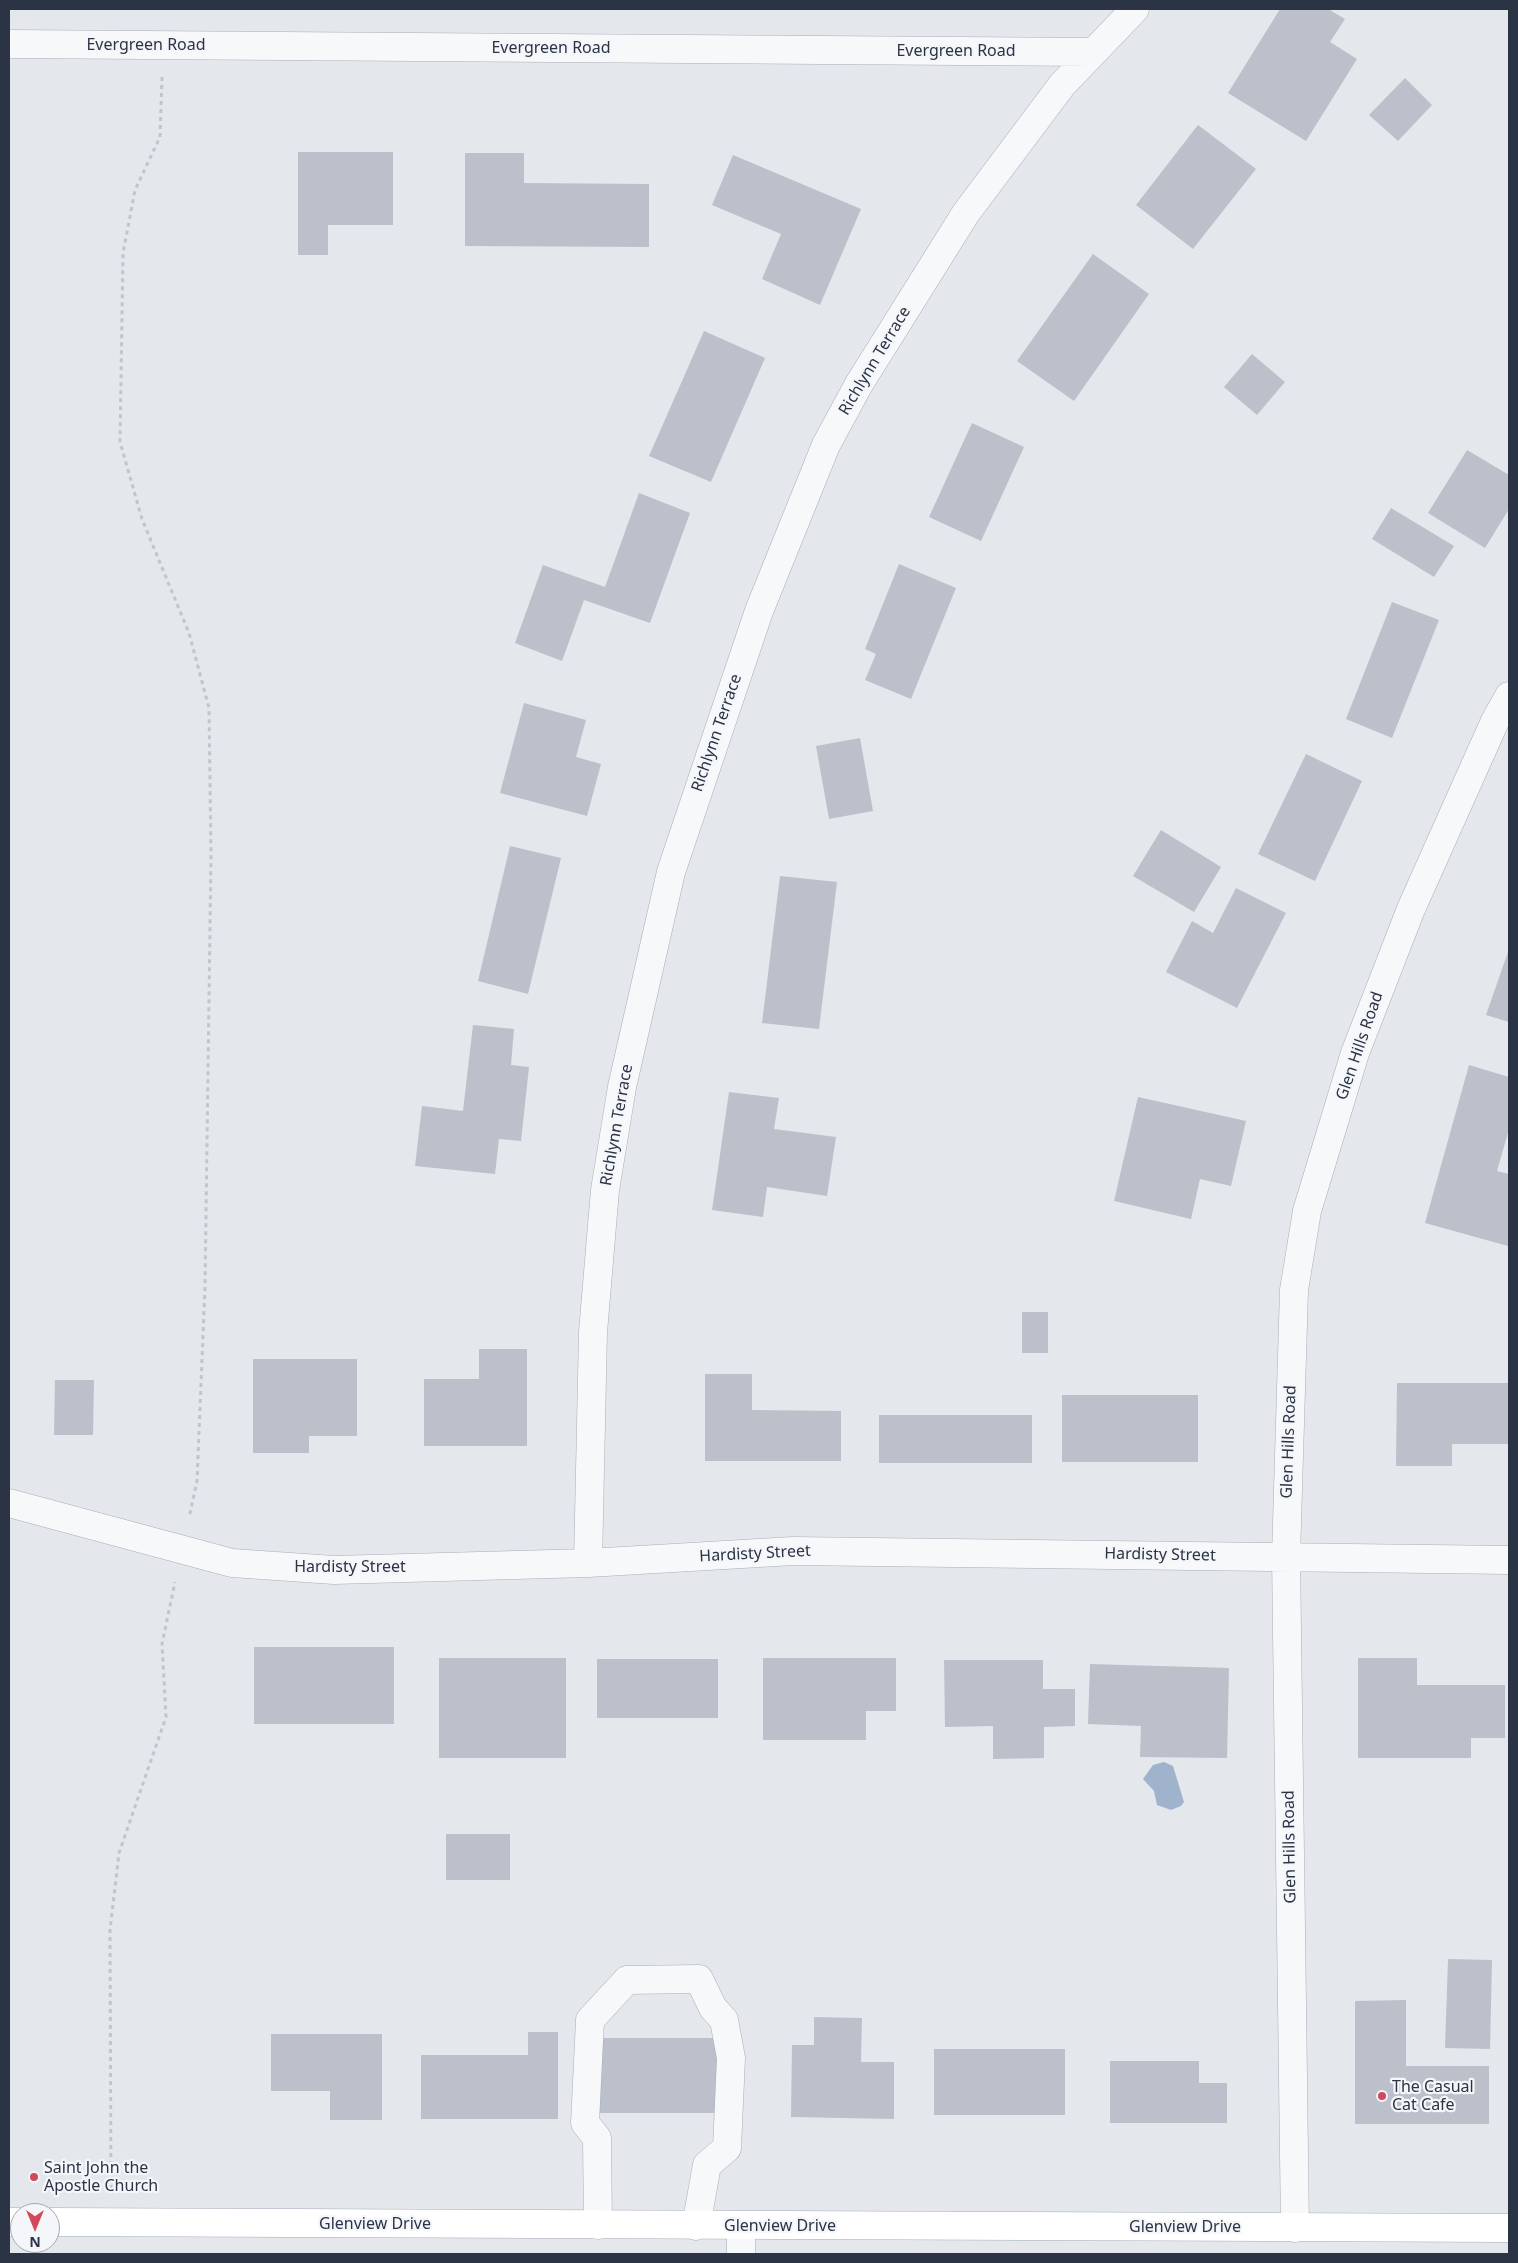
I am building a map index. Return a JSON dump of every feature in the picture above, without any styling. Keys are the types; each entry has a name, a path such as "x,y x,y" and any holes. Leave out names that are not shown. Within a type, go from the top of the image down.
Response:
{"main road":[{"name":"Glenview Drive","path":"60,2222 1509,2228"}],"street":[{"name":"Richlynn Terrace","path":"588,1563 594,1332 605,1190 622,1087 674,863 758,611 826,445 859,384 966,214 1062,85 1135,9"},
{"name":"Evergreen Road","path":"9,44 1093,52"},
{"name":"Glen Hills Road","path":"1295,2228 1286,1556 1294,1290 1307,1211 1355,1053 1411,908 1495,721 1509,696"},
{"name":"Hardisty Street","path":"9,1503 232,1563 334,1570 588,1563 793,1551 1509,1560"},
{"path":"598,2225 597,2138 585,2124 590,2020 627,1980 699,1979 713,2008 724,2020 732,2058 727,2148 707,2165 696,2226"},
{"path":"741,2226 741,2254"}],"path":[{"path":"111,2223 110,1930 119,1853 166,1717 162,1644 197,1481 205,1287 211,855 209,708 189,633 142,519 120,442 123,253 135,190 160,137 163,45"}],"water":[{"path":"1164,1762 1173,1766 1184,1802 1181,1806 1171,1810 1157,1805 1154,1791 1143,1779 1153,1765"}],"building":[{"path":"1280,9 1328,9 1345,19 1330,42 1357,59 1306,141 1228,93"},
{"path":"1405,78 1432,105 1398,141 1369,115"},
{"path":"1198,125 1256,169 1193,249 1136,205"},
{"path":"298,152 393,152 393,225 328,225 328,255 298,255"},
{"path":"465,153 524,153 524,183 649,184 649,247 465,246"},
{"path":"733,155 861,209 820,305 762,279 781,234 712,205"},
{"path":"1093,254 1149,294 1074,401 1017,361"},
{"path":"704,331 765,358 711,482 649,456"},
{"path":"1252,354 1285,382 1257,415 1224,387"},
{"path":"972,423 1024,447 981,541 929,517"},
{"path":"1467,450 1509,475 1509,509 1485,548 1428,513"},
{"path":"639,493 690,513 650,623 584,600 562,661 515,643 543,565 605,587"},
{"path":"1391,508 1454,546 1434,577 1372,539"},
{"path":"899,564 956,588 911,699 865,680 876,654 865,649"},
{"path":"1392,602 1439,620 1392,738 1346,719"},
{"path":"524,703 586,720 576,757 601,764 587,816 500,793"},
{"path":"860,738 873,811 829,819 816,746"},
{"path":"1306,754 1362,781 1315,881 1258,854"},
{"path":"1161,830 1221,867 1194,912 1133,876"},
{"path":"510,846 561,858 528,994 478,981"},
{"path":"780,876 837,882 819,1029 762,1023"},
{"path":"1236,888 1286,913 1237,1008 1166,972 1192,921 1213,933"},
{"path":"1509,949 1509,1022 1486,1015"},
{"path":"473,1025 514,1029 511,1065 529,1067 521,1141 499,1139 495,1174 415,1166 422,1106 463,1111"},
{"path":"1469,1065 1509,1077 1509,1129 1497,1171 1509,1174 1508,1246 1425,1223"},
{"path":"729,1092 779,1098 774,1129 836,1137 827,1196 767,1187 763,1217 712,1210"},
{"path":"1138,1097 1246,1121 1231,1186 1200,1179 1191,1219 1114,1201"},
{"path":"1022,1312 1048,1312 1048,1353 1022,1353"},
{"path":"479,1349 527,1349 527,1446 424,1446 424,1379 479,1379"},
{"path":"253,1359 357,1359 357,1436 309,1436 309,1453 253,1453"},
{"path":"705,1374 752,1374 752,1410 841,1411 841,1461 705,1461"},
{"path":"55,1380 94,1380 93,1435 54,1435"},
{"path":"1397,1383 1509,1383 1509,1444 1452,1444 1452,1466 1396,1466"},
{"path":"1062,1395 1198,1395 1198,1462 1062,1462"},
{"path":"879,1415 1032,1415 1032,1463 879,1463"},
{"path":"254,1647 394,1647 394,1724 254,1724"},
{"path":"439,1658 566,1658 566,1758 439,1758"},
{"path":"763,1658 896,1658 896,1711 866,1711 866,1740 763,1740"},
{"path":"1358,1658 1417,1658 1417,1685 1505,1685 1505,1738 1471,1738 1471,1758 1358,1758"},
{"path":"597,1659 718,1659 718,1718 597,1718"},
{"path":"944,1660 1043,1660 1043,1689 1075,1689 1075,1726 1044,1727 1044,1758 993,1759 993,1726 945,1727"},
{"path":"1090,1664 1229,1668 1227,1758 1140,1757 1141,1726 1088,1724"},
{"path":"446,1834 510,1834 510,1880 446,1880"},
{"path":"1448,1959 1492,1960 1490,2049 1445,2048"},
{"path":"1406,2000 1406,2066 1489,2066 1489,2124 1355,2124 1355,2001"},
{"path":"814,2017 862,2018 861,2062 894,2062 894,2119 791,2117 792,2045 814,2045"},
{"path":"528,2032 558,2032 558,2119 421,2119 421,2055 528,2055"},
{"path":"271,2034 382,2034 382,2120 330,2120 330,2091 271,2091"},
{"path":"598,2038 725,2038 725,2113 598,2113"},
{"path":"934,2049 1065,2049 1065,2115 934,2115"},
{"path":"1110,2061 1199,2061 1199,2083 1227,2083 1227,2123 1110,2123"}],"place":[{"name":"The Casual Cat Cafe","path":"1382,2096"},
{"name":"Saint John the Apostle Church","path":"34,2177"}]}
